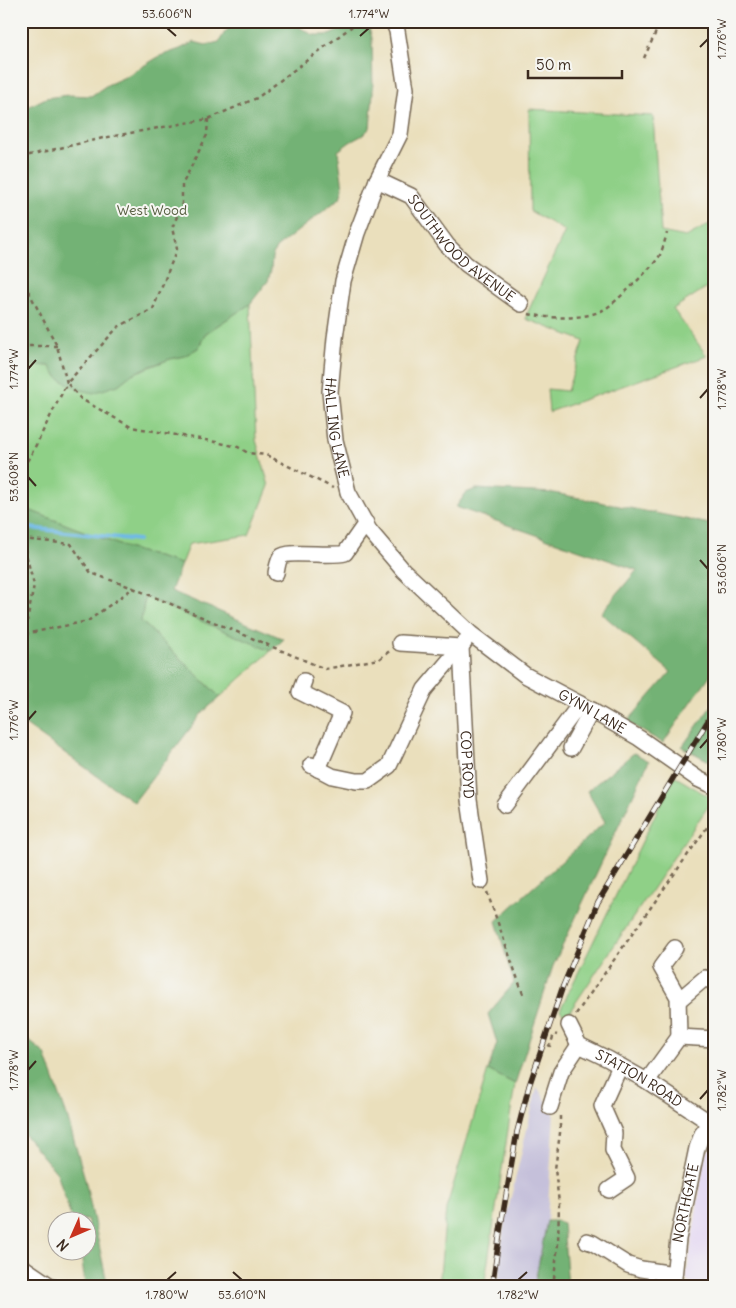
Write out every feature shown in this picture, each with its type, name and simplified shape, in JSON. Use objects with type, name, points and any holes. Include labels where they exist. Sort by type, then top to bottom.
[{"type":"street","name":"HALL ING LANE","points":[[393,21],[397,32],[406,89],[400,134],[377,180],[357,234],[343,281],[330,392],[335,440],[348,492],[369,530],[403,570],[471,634]]},
{"type":"street","name":"SOUTHWOOD AVENUE","points":[[377,180],[411,196],[447,245],[466,264],[521,304]]},
{"type":"street","points":[[276,573],[280,558],[283,555],[334,555],[345,553],[366,523]]},
{"type":"street","points":[[304,681],[300,692],[342,713],[314,767],[332,776],[356,781],[368,781],[389,766],[425,690],[471,634]]},
{"type":"street","name":"GYNN LANE","points":[[471,634],[525,675],[586,707],[639,738],[698,779],[715,786]]},
{"type":"street","points":[[400,643],[461,647]]},
{"type":"street","name":"COP ROYD","points":[[461,647],[469,800],[481,881]]},
{"type":"street","points":[[571,748],[586,707]]},
{"type":"street","points":[[505,805],[586,707]]},
{"type":"street","points":[[647,1081],[679,1037],[679,1000],[661,967],[676,948]]},
{"type":"street","points":[[679,1000],[705,978],[715,982]]},
{"type":"street","name":"STATION ROAD","points":[[569,1025],[579,1045],[647,1081],[713,1122]]},
{"type":"street","points":[[679,1037],[715,1038]]},
{"type":"street","points":[[551,1105],[561,1072],[579,1045]]},
{"type":"street","points":[[609,1190],[627,1178],[613,1150],[614,1133],[602,1106],[620,1066]]},
{"type":"street","name":"NORTHGATE","points":[[674,1280],[678,1239],[697,1148],[702,1134],[713,1122]]},
{"type":"street","points":[[587,1241],[594,1243],[628,1265],[674,1280]]},
{"type":"street","points":[[21,1266],[52,1287]]},
{"type":"path","points":[[21,157],[103,138],[208,119],[258,98],[359,21]]},
{"type":"path","points":[[644,58],[661,21]]},
{"type":"path","points":[[21,471],[67,383],[118,327],[153,309],[177,249],[172,228],[182,205],[182,185],[207,135],[208,119]]},
{"type":"path","points":[[521,304],[527,314],[540,317],[586,316],[605,309],[660,257],[667,233]]},
{"type":"path","points":[[21,276],[57,346],[67,383],[81,399],[131,427],[211,441],[238,447],[248,452],[266,455],[344,493],[348,492]]},
{"type":"path","points":[[21,346],[57,346]]},
{"type":"path","points":[[21,654],[34,585],[22,538],[71,544],[91,573],[133,588],[325,670],[379,659],[400,643]]},
{"type":"path","points":[[26,634],[88,621],[133,588]]},
{"type":"path","points":[[569,1025],[715,816]]},
{"type":"path","points":[[481,881],[486,890],[523,994]]},
{"type":"path","points":[[548,1045],[550,1046],[554,1034],[556,1035]]},
{"type":"path","points":[[551,1105],[560,1111],[560,1133],[554,1169],[559,1203],[558,1244],[553,1287]]},
{"type":"shaded area","points":[[537,1087],[554,1112],[547,1221],[534,1287],[498,1287],[503,1231]]},
{"type":"shaded area","points":[[715,1141],[715,1287],[695,1287],[686,1279],[705,1155]]},
{"type":"green space","name":"West Wood","points":[[237,21],[299,21],[299,27],[313,35],[329,35],[340,30],[369,28],[372,38],[373,93],[370,128],[363,135],[338,151],[343,188],[340,198],[276,248],[272,257],[268,281],[250,304],[206,333],[198,348],[184,356],[151,366],[132,374],[118,385],[93,393],[77,389],[58,378],[50,366],[21,364],[21,110],[46,98],[68,95],[91,96],[160,56],[194,42],[206,45],[219,42],[225,32]]},
{"type":"green space","points":[[529,109],[653,116],[661,232],[686,237],[715,221],[715,282],[673,309],[707,356],[549,412],[547,389],[567,391],[584,341],[526,319],[565,231],[530,211]]},
{"type":"green space","points":[[250,304],[256,440],[269,486],[249,535],[189,544],[181,564],[127,548],[21,507],[21,364],[50,366],[58,378],[118,385],[132,374],[170,359],[184,356],[198,348],[206,333]]},
{"type":"green space","points":[[476,489],[554,493],[715,525],[715,668],[663,743],[627,722],[671,672],[601,613],[637,570],[456,507],[466,493]]},
{"type":"green space","points":[[21,507],[127,548],[181,564],[171,591],[284,639],[271,651],[145,597],[141,621],[220,697],[202,713],[134,802],[21,722]]},
{"type":"green space","points":[[145,597],[271,651],[220,697],[141,621]]},
{"type":"green space","points":[[715,701],[715,764],[682,747]]},
{"type":"green space","points":[[634,753],[649,761],[553,966],[515,1084],[488,1070],[497,1043],[488,1014],[514,983],[496,921],[605,822],[587,791]]},
{"type":"green space","points":[[674,776],[713,799],[566,1017],[560,1010]]},
{"type":"green space","points":[[21,1034],[45,1054],[67,1116],[92,1210],[69,1210],[57,1173],[22,1132]]},
{"type":"green space","points":[[488,1070],[515,1084],[484,1287],[439,1287],[446,1209]]},
{"type":"green space","points":[[547,1221],[563,1223],[568,1287],[534,1287]]},
{"type":"green space","points":[[98,1240],[108,1287],[85,1287],[82,1260],[98,1260]]},
{"type":"waterway","points":[[21,527],[138,540]]},
{"type":"railway","points":[[492,1287],[517,1132],[529,1086],[563,986],[598,902],[715,709]]}]
